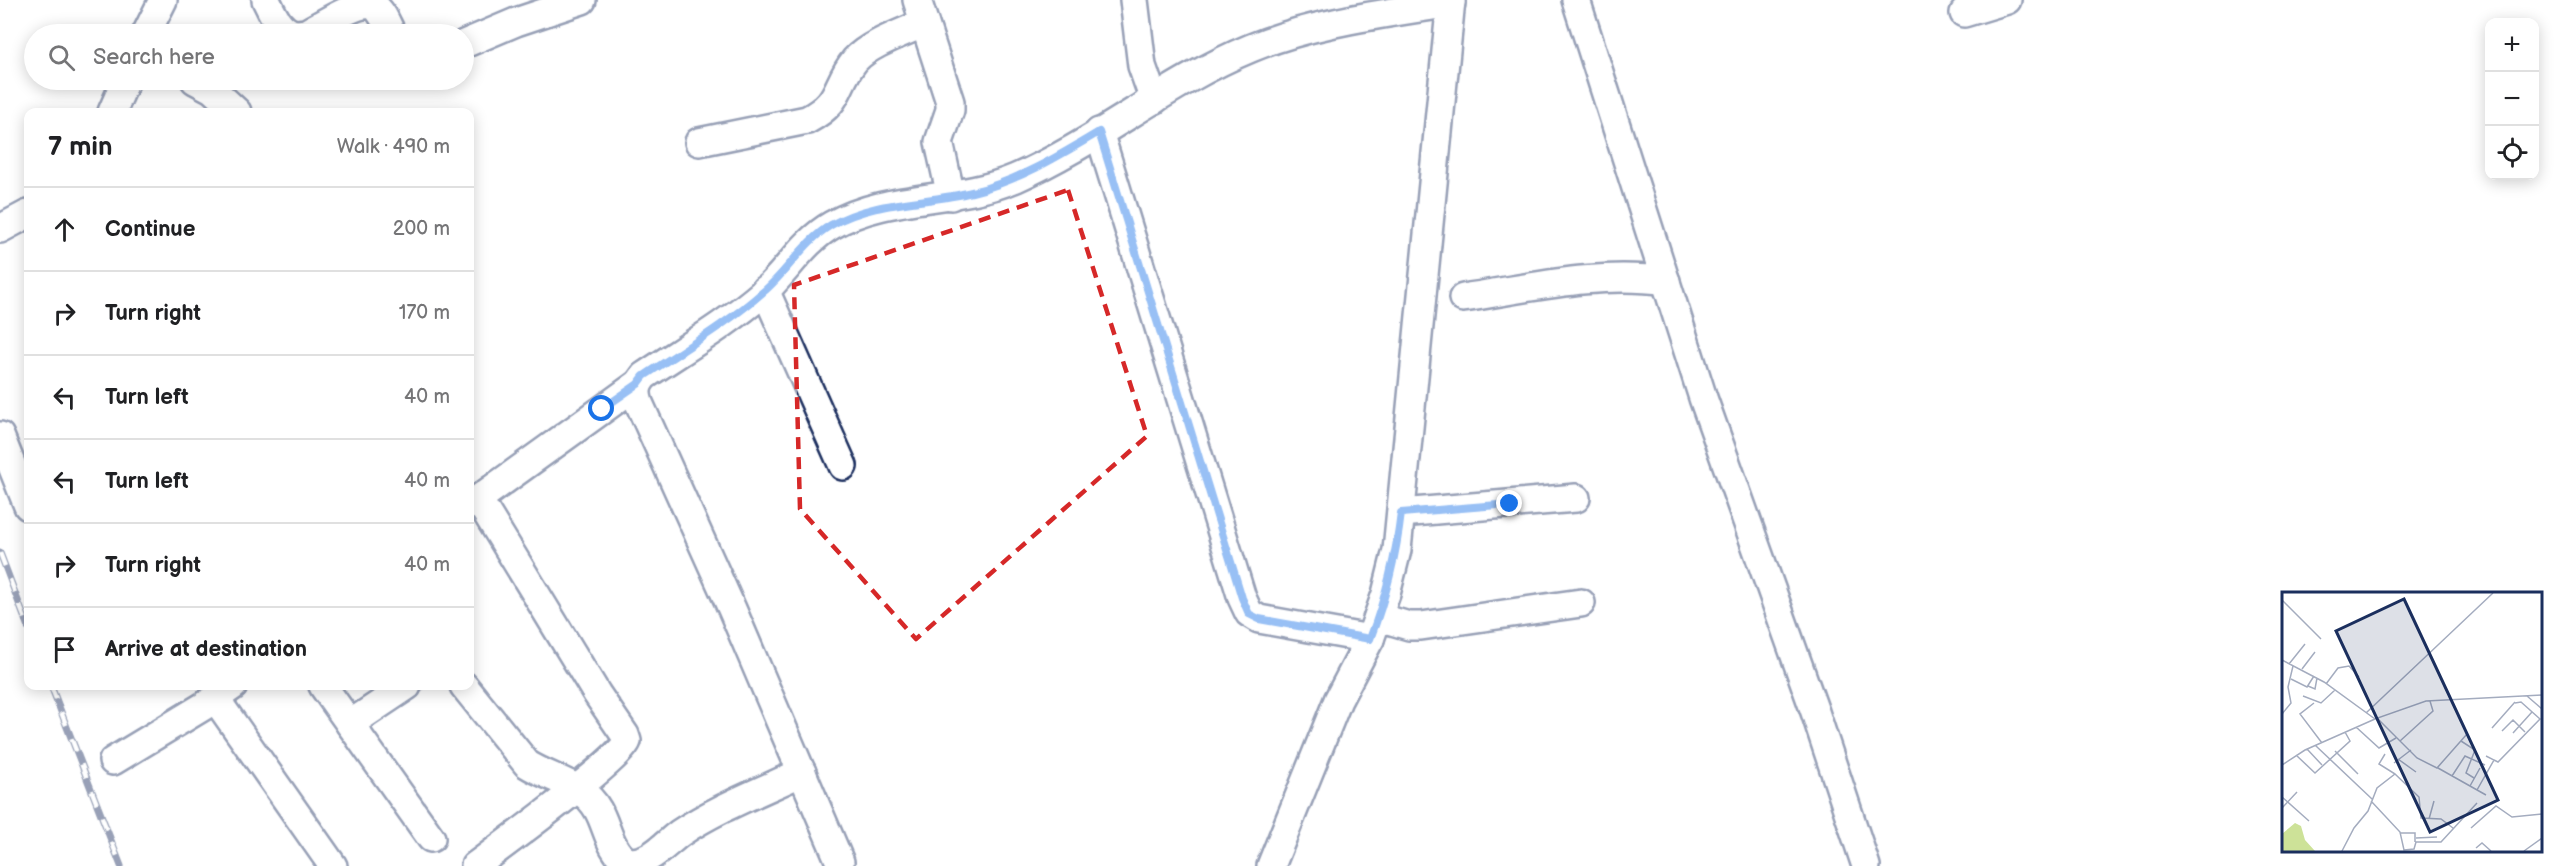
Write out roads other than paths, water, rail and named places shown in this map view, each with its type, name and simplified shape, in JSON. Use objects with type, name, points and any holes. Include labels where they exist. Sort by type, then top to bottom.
[{"type":"street","points":[[151,24],[163,0]]},
{"type":"street","points":[[266,0],[280,24]]},
{"type":"street","points":[[474,40],[516,22],[582,0]]},
{"type":"street","points":[[1134,0],[1142,66],[1154,100]]},
{"type":"street","points":[[1576,0],[1703,398],[1815,712],[1866,866]]},
{"type":"street","points":[[1964,13],[2007,0]]},
{"type":"street","points":[[475,866],[577,787],[622,749],[627,741],[626,735],[597,694],[474,502],[638,384],[644,376],[744,309],[812,241],[831,226],[879,207],[971,193],[1017,177],[1218,63],[1252,47],[1347,20],[1451,1],[1397,550],[1386,594],[1374,628],[1338,700],[1271,866]]},
{"type":"street","points":[[322,24],[354,6],[365,3],[374,6],[387,24]]},
{"type":"street","points":[[699,142],[813,117],[831,103],[855,61],[864,52],[921,11],[950,102],[950,110],[939,142],[951,196]]},
{"type":"street","points":[[114,108],[122,90]]},
{"type":"street","points":[[214,90],[233,108]]},
{"type":"street","points":[[1099,132],[1242,598],[1249,614],[1259,619],[1374,628],[1421,626],[1581,603]]},
{"type":"street","points":[[0,229],[24,216]]},
{"type":"street","points":[[1463,298],[1609,277],[1666,281]]},
{"type":"street","points":[[765,290],[843,466]]},
{"type":"street","points":[[638,384],[635,393],[639,403],[840,862]]},
{"type":"street","points":[[0,436],[24,496]]},
{"type":"street","points":[[1401,513],[1575,498]]},
{"type":"street","points":[[326,690],[430,838]]},
{"type":"street","points":[[350,724],[400,690]]},
{"type":"street","points":[[467,690],[527,764],[589,795],[599,811],[618,854],[627,861],[638,863],[651,859],[679,834],[708,817],[802,771]]},
{"type":"street","points":[[113,761],[224,692],[333,866]]},
{"type":"railway","points":[[0,553],[24,616]]},
{"type":"railway","points":[[53,690],[121,866]]}]
